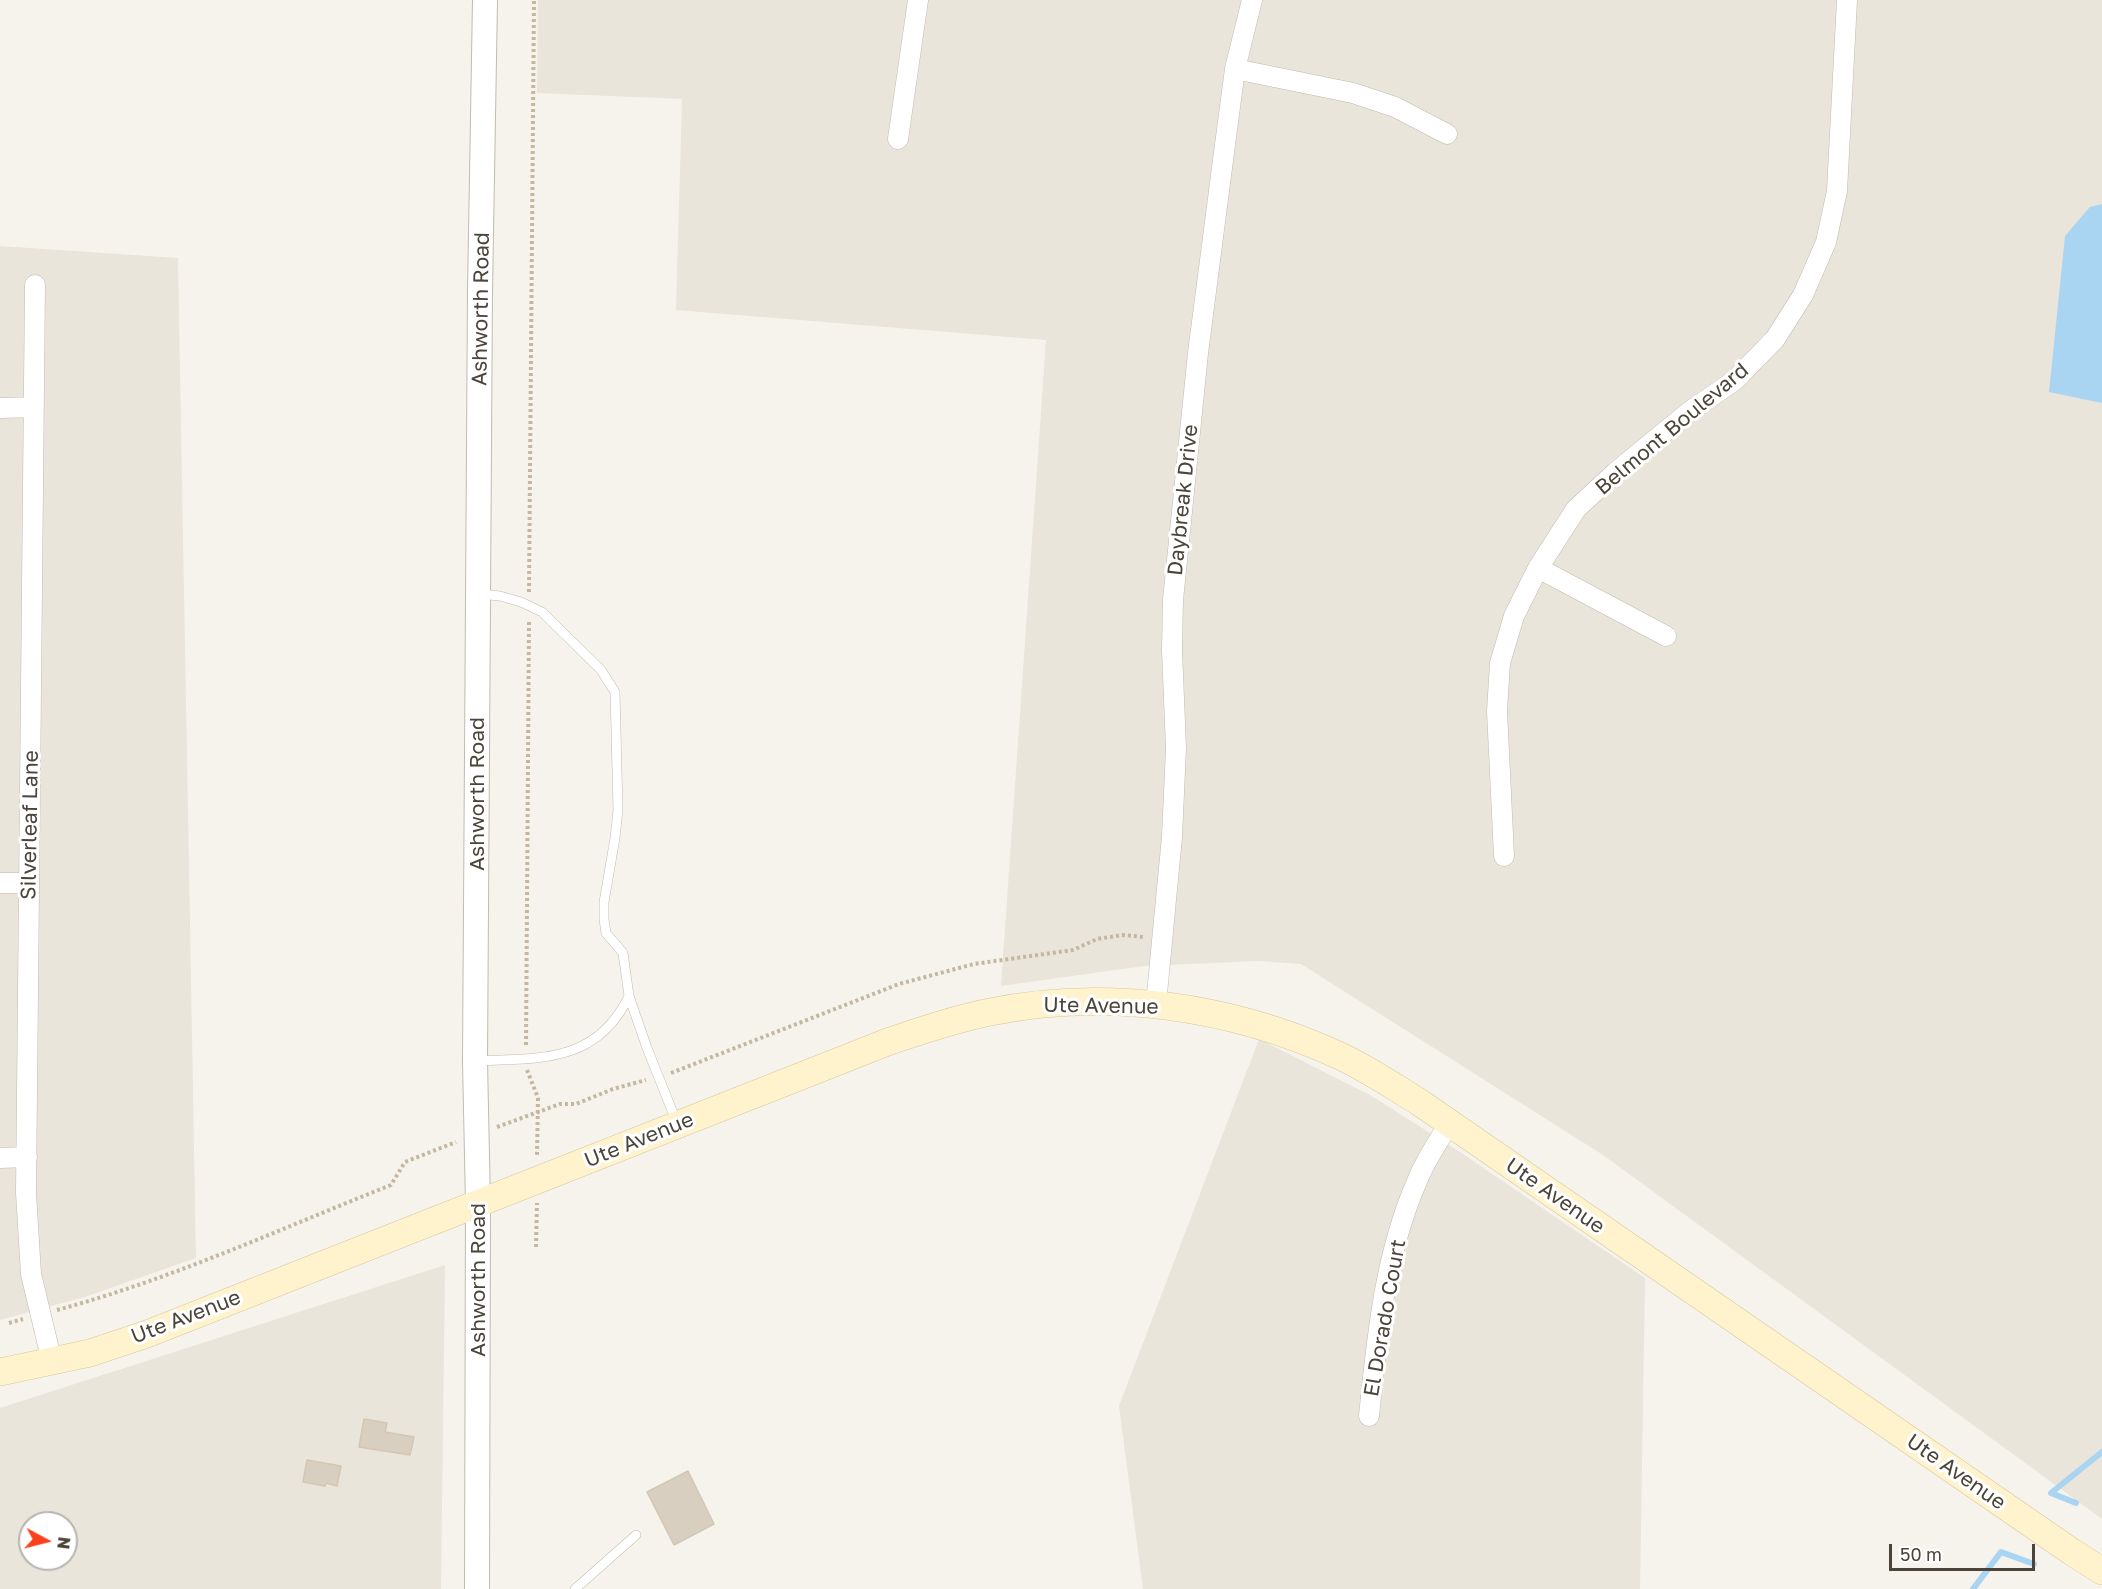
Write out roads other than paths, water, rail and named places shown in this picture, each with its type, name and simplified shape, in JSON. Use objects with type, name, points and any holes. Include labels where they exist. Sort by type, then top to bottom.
[{"type":"main road","name":"Ute Avenue","points":[[0,1372],[90,1353],[147,1334],[890,1041],[947,1022],[1035,1005],[1080,1002],[1156,1005],[1214,1014],[1257,1024],[1300,1039],[1381,1078],[2102,1571]]},
{"type":"street","name":"Ashworth Road","points":[[477,1589],[478,1204],[475,1061],[485,0]]},
{"type":"street","points":[[898,139],[918,0]]},
{"type":"street","name":"Daybreak Drive","points":[[1156,1005],[1172,837],[1176,748],[1172,650],[1173,600],[1198,353],[1235,69],[1252,0]]},
{"type":"street","name":"Belmont Boulevard","points":[[1504,856],[1497,711],[1500,663],[1514,616],[1538,568],[1576,509],[1616,472],[1689,412],[1735,380],[1775,339],[1803,295],[1826,242],[1837,191],[1847,0]]},
{"type":"street","points":[[1235,69],[1353,93],[1395,107],[1447,134]]},
{"type":"street","name":"Silverleaf Lane","points":[[35,285],[26,1193],[31,1274],[51,1362]]},
{"type":"street","points":[[0,408],[34,407]]},
{"type":"street","points":[[1538,568],[1666,636]]},
{"type":"street","points":[[0,883],[29,883]]},
{"type":"street","name":"El Dorado Court","points":[[1369,1416],[1391,1257],[1418,1178],[1449,1123]]},
{"type":"street","points":[[0,1158],[27,1157]]},
{"type":"lane","points":[[478,594],[500,596],[529,605],[542,612],[601,670],[615,692],[618,810],[604,902],[604,920],[606,933],[623,953],[629,996],[678,1125]]},
{"type":"lane","points":[[475,1061],[561,1055],[578,1049],[594,1040],[611,1025],[622,1011],[629,996]]},
{"type":"lane","points":[[575,1589],[636,1535]]},
{"type":"water","points":[[2102,204],[2102,403],[2049,392],[2065,236],[2090,207]]},
{"type":"waterway","points":[[2076,1503],[2051,1493],[2102,1452]]},
{"type":"waterway","points":[[1973,1589],[2001,1552],[2034,1564]]}]
